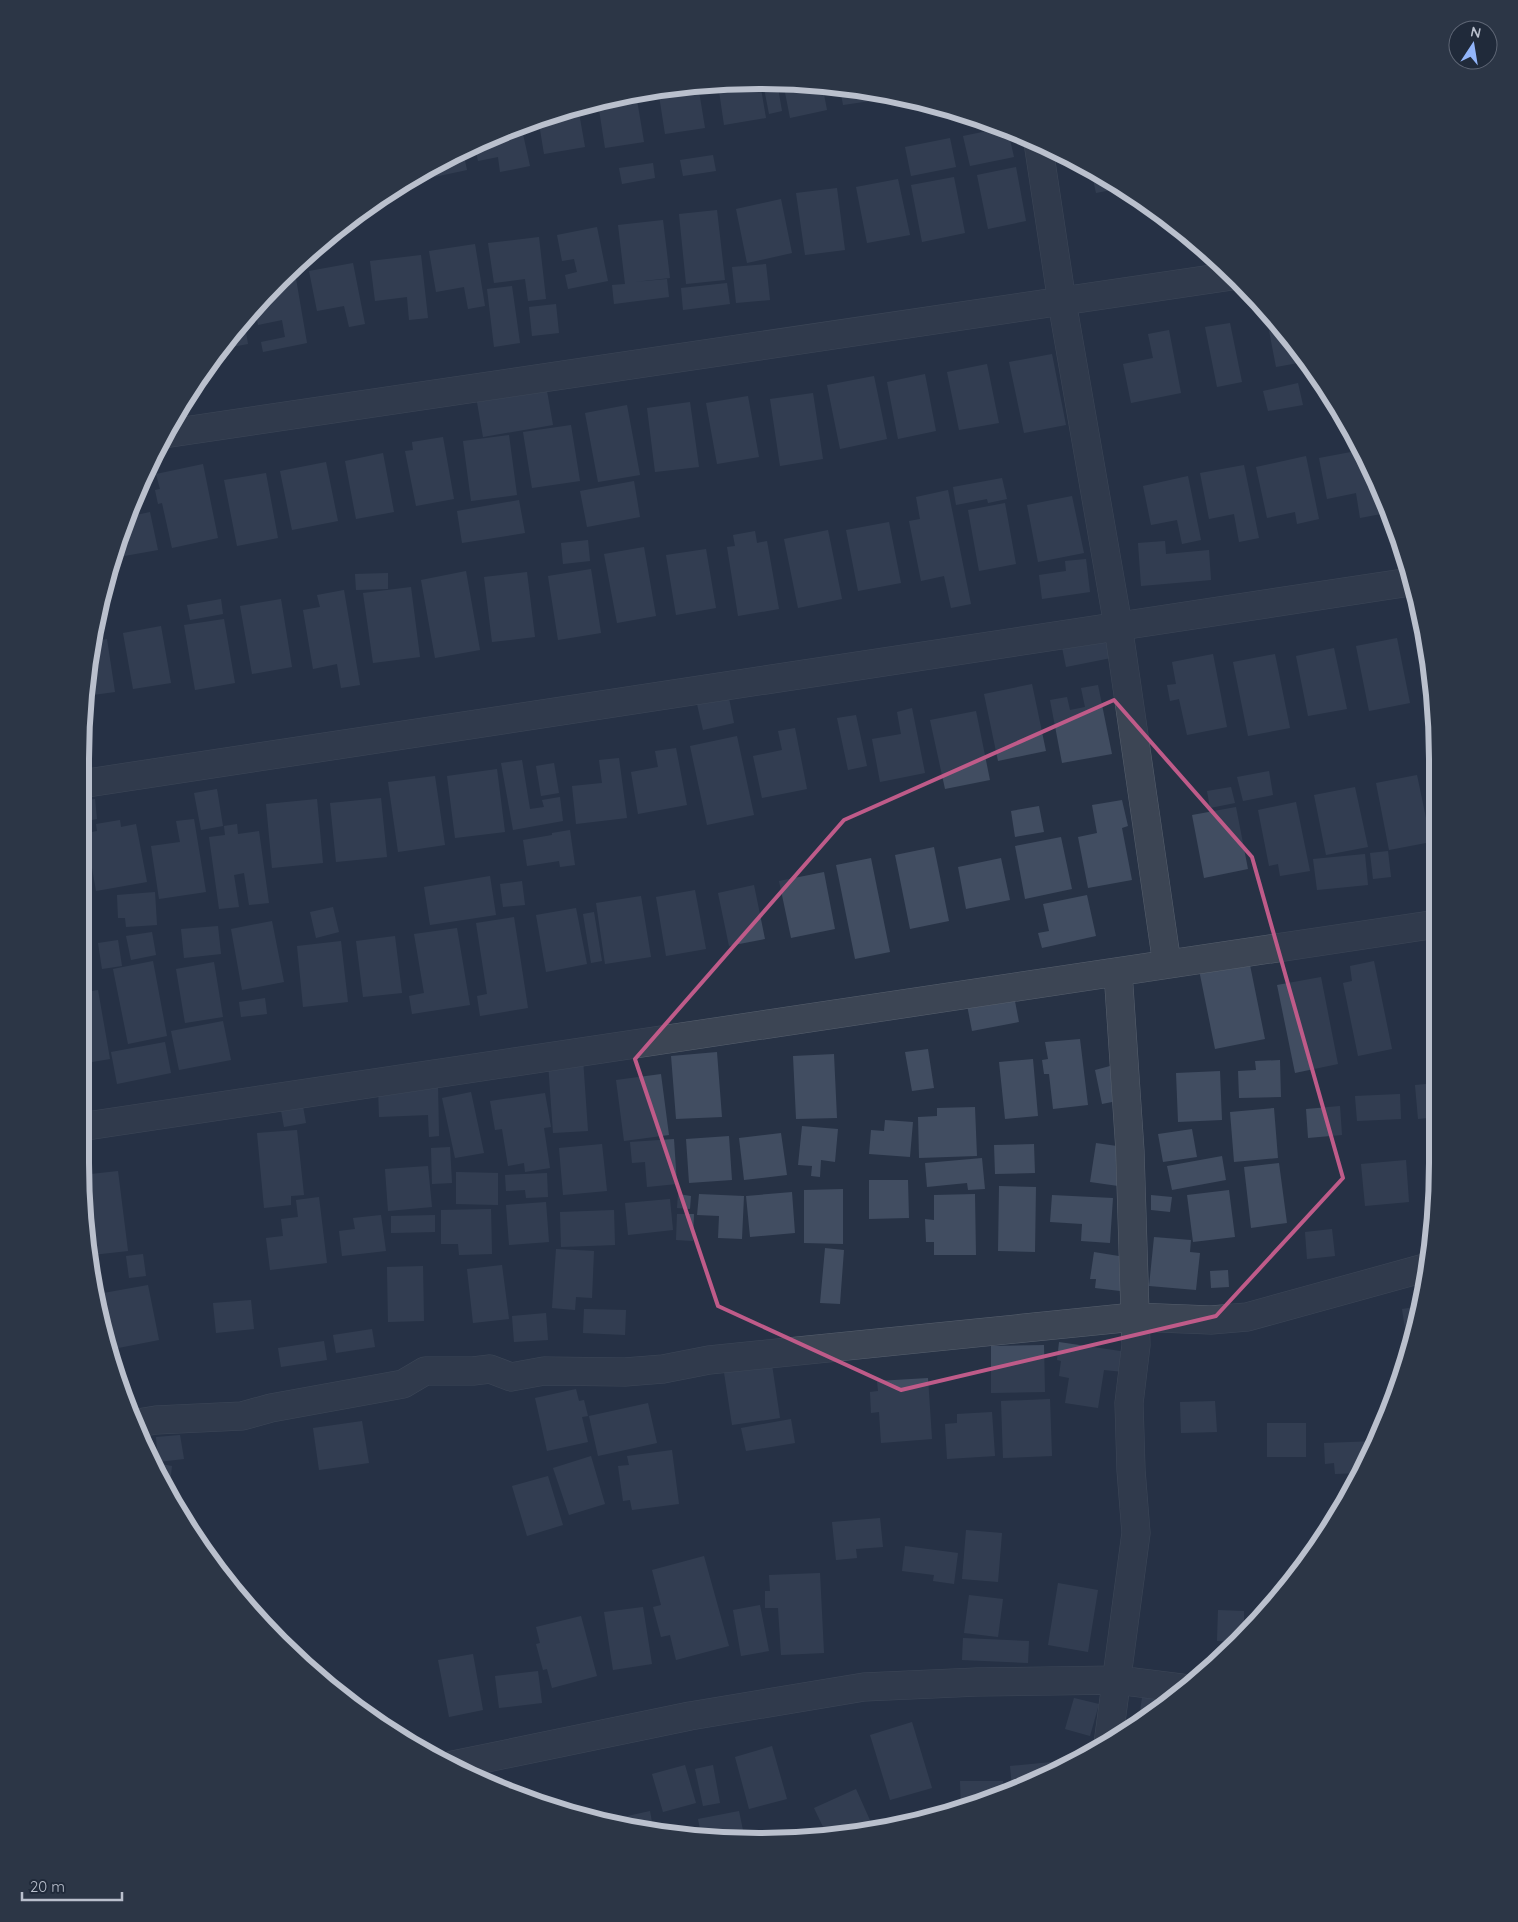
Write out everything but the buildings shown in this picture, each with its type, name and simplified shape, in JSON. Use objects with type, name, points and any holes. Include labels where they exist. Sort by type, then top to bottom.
[{"type":"street","points":[[1039,151],[1062,302],[1118,625],[1167,964]]},
{"type":"street","points":[[174,432],[1225,277]]},
{"type":"street","points":[[89,783],[1405,583]]},
{"type":"street","points":[[89,1126],[1429,925]]},
{"type":"street","points":[[1109,1733],[1136,1533],[1131,1470],[1129,1403],[1136,1345],[1130,1151],[1118,972]]},
{"type":"street","points":[[142,1422],[242,1416],[271,1408],[403,1384],[425,1371],[490,1369],[511,1377],[544,1371],[625,1372],[663,1369],[709,1360],[1134,1318],[1212,1320],[1247,1317],[1421,1269]]},
{"type":"street","points":[[462,1763],[690,1716],[864,1687],[977,1682],[1117,1680],[1176,1687]]},
{"type":"highlighted area","points":[[1114,700],[1252,857],[1343,1178],[1216,1316],[901,1390],[718,1306],[635,1059],[844,820]]}]
